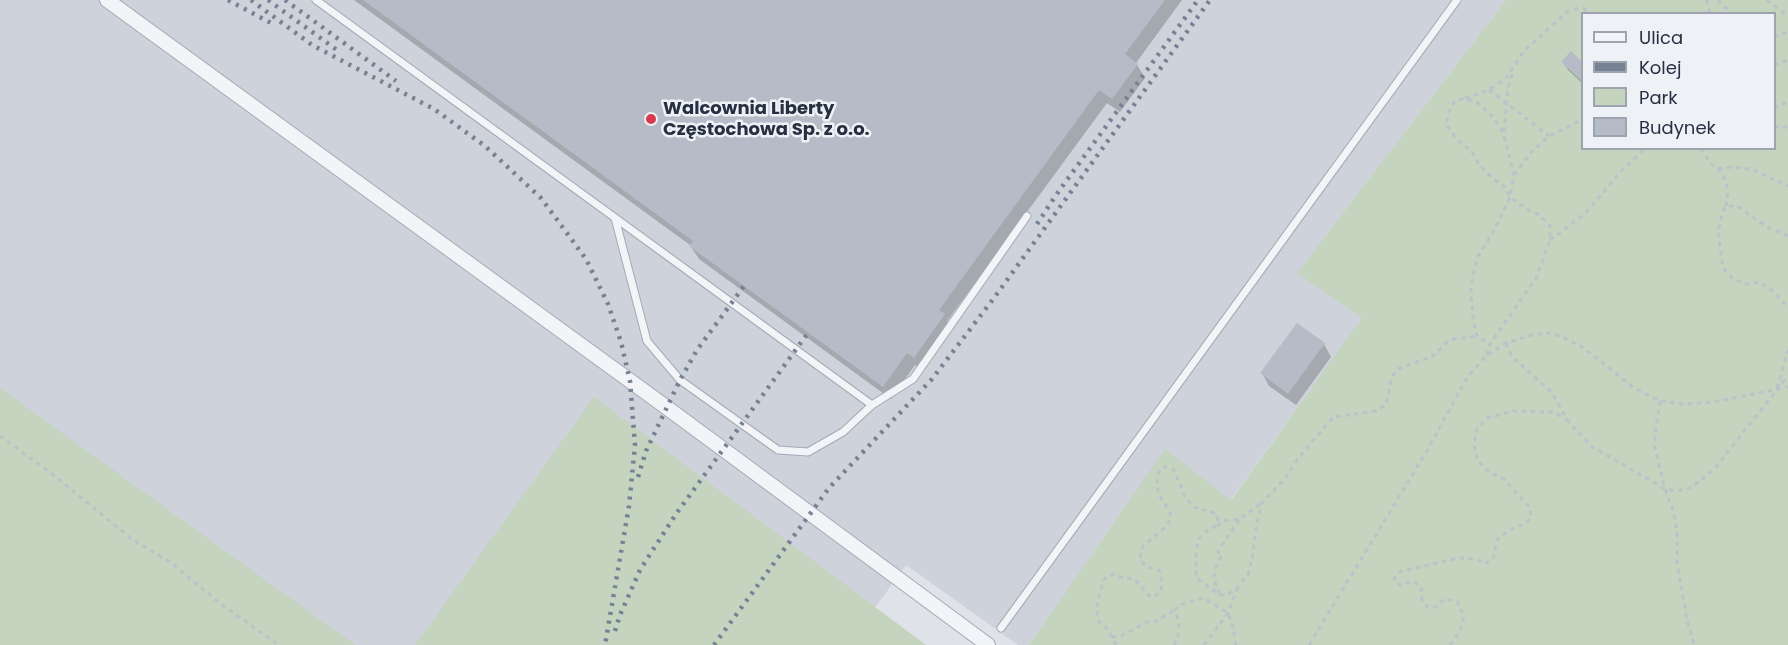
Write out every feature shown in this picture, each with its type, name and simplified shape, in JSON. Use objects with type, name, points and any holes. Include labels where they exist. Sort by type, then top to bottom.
[{"type":"street","points":[[107,0],[988,645]]},
{"type":"lane","points":[[316,0],[872,405]]},
{"type":"lane","points":[[1000,628],[1457,0]]},
{"type":"lane","points":[[615,218],[647,341],[680,380],[778,450],[808,452],[843,432],[872,405],[913,379],[1027,216]]},
{"type":"path","points":[[1718,0],[1729,12]]},
{"type":"path","points":[[1767,0],[1788,16]]},
{"type":"path","points":[[1486,356],[1490,344],[1536,278],[1550,240],[1550,226],[1540,215],[1510,197],[1504,186],[1491,177],[1479,164],[1472,152],[1460,142],[1446,123],[1449,111],[1455,101],[1489,90],[1506,78],[1524,51],[1568,11],[1583,8],[1588,12]]},
{"type":"path","points":[[1504,136],[1506,102],[1513,69]]},
{"type":"path","points":[[1489,90],[1549,136]]},
{"type":"path","points":[[1465,98],[1478,103],[1492,116],[1504,136],[1514,175],[1510,197],[1495,229],[1478,256],[1474,270],[1471,301],[1477,336]]},
{"type":"path","points":[[1514,175],[1532,151],[1549,136],[1581,120]]},
{"type":"path","points":[[1550,240],[1586,213],[1621,171],[1644,150]]},
{"type":"path","points":[[1702,150],[1726,182],[1728,193],[1718,232],[1723,268],[1733,279],[1745,284],[1760,282],[1774,292],[1788,308]]},
{"type":"path","points":[[1718,169],[1731,166],[1751,169],[1788,186]]},
{"type":"path","points":[[1726,206],[1737,206],[1767,227],[1788,236]]},
{"type":"path","points":[[1310,645],[1428,449],[1468,376],[1486,356],[1506,343],[1532,335],[1551,333],[1584,348],[1634,388],[1660,401],[1684,404],[1714,402],[1788,387]]},
{"type":"path","points":[[1220,595],[1214,580],[1215,568],[1222,555],[1218,552],[1219,549],[1240,519],[1262,503],[1287,476],[1332,417],[1376,411],[1385,405],[1391,378],[1398,369],[1433,356],[1449,340],[1477,336],[1490,344]]},
{"type":"path","points":[[1506,343],[1512,357],[1552,393],[1568,421],[1591,446],[1665,489],[1675,491],[1691,488],[1714,468],[1788,376]]},
{"type":"path","points":[[1776,390],[1788,350]]},
{"type":"path","points":[[1660,401],[1655,448],[1677,531],[1677,562],[1687,620],[1694,645]]},
{"type":"path","points":[[1450,645],[1460,630],[1464,617],[1457,601],[1444,599],[1436,607],[1427,607],[1422,600],[1421,588],[1413,581],[1399,585],[1394,579],[1399,572],[1459,558],[1477,559],[1485,564],[1493,558],[1497,540],[1509,530],[1525,524],[1531,516],[1530,508],[1504,479],[1490,472],[1477,460],[1474,444],[1478,428],[1486,418],[1512,411],[1554,412],[1568,421]]},
{"type":"path","points":[[0,436],[51,473],[133,540],[170,562],[222,605],[279,645]]},
{"type":"path","points":[[1116,645],[1108,629],[1097,618],[1098,599],[1104,579],[1114,574],[1123,578],[1136,579],[1149,596],[1154,597],[1161,591],[1160,571],[1145,566],[1140,558],[1143,546],[1167,526],[1170,519],[1170,512],[1158,493],[1157,477],[1161,468],[1174,470],[1185,497],[1194,507],[1209,510],[1217,515],[1218,521],[1214,527]]},
{"type":"path","points":[[1240,519],[1223,521],[1205,532],[1199,539],[1196,551],[1196,575],[1199,580],[1220,595],[1228,595],[1248,574],[1262,503]]},
{"type":"path","points":[[1204,645],[1227,613],[1238,587]]},
{"type":"path","points":[[1112,637],[1121,636],[1146,622],[1156,621],[1180,605],[1203,597],[1227,613],[1232,623],[1236,645]]},
{"type":"path","points":[[1174,645],[1178,638],[1179,623],[1175,610]]},
{"type":"shaded area","points":[[0,0],[1506,0],[1298,272],[1363,318],[1230,500],[1165,450],[1029,645],[1018,645],[906,565],[848,645],[315,645],[0,414]]},
{"type":"green space","points":[[1506,0],[1788,0],[1788,645],[1029,645],[1165,449],[1231,500],[1362,318],[1297,273]]},
{"type":"green space","points":[[0,388],[355,645],[0,645]]},
{"type":"green space","points":[[594,397],[926,645],[415,645]]},
{"type":"building","points":[[363,0],[1165,0],[1125,54],[1138,64],[1112,99],[1099,90],[939,310],[945,314],[914,358],[907,353],[883,387],[689,246],[693,241]]},
{"type":"building","points":[[1571,51],[1581,61],[1581,80],[1561,62]]},
{"type":"building","points":[[1297,323],[1325,343],[1288,394],[1260,373]]},
{"type":"railway","points":[[228,0],[271,23]]},
{"type":"railway","points":[[251,0],[312,45],[434,109],[485,146],[541,198],[586,259],[608,304],[621,342],[630,381],[635,445],[629,506],[605,645]]},
{"type":"railway","points":[[268,0],[337,50]]},
{"type":"railway","points":[[285,0],[396,81]]},
{"type":"railway","points":[[1037,224],[1198,0]]},
{"type":"railway","points":[[714,645],[829,488],[932,379],[994,298],[1210,0]]},
{"type":"railway","points":[[638,477],[646,451],[680,380],[697,350],[744,286]]},
{"type":"railway","points":[[615,631],[640,570],[676,514],[808,333]]},
{"type":"place","name":"Walcownia Liberty Częstochowa Sp. z o.o.","points":[[651,119]]}]
